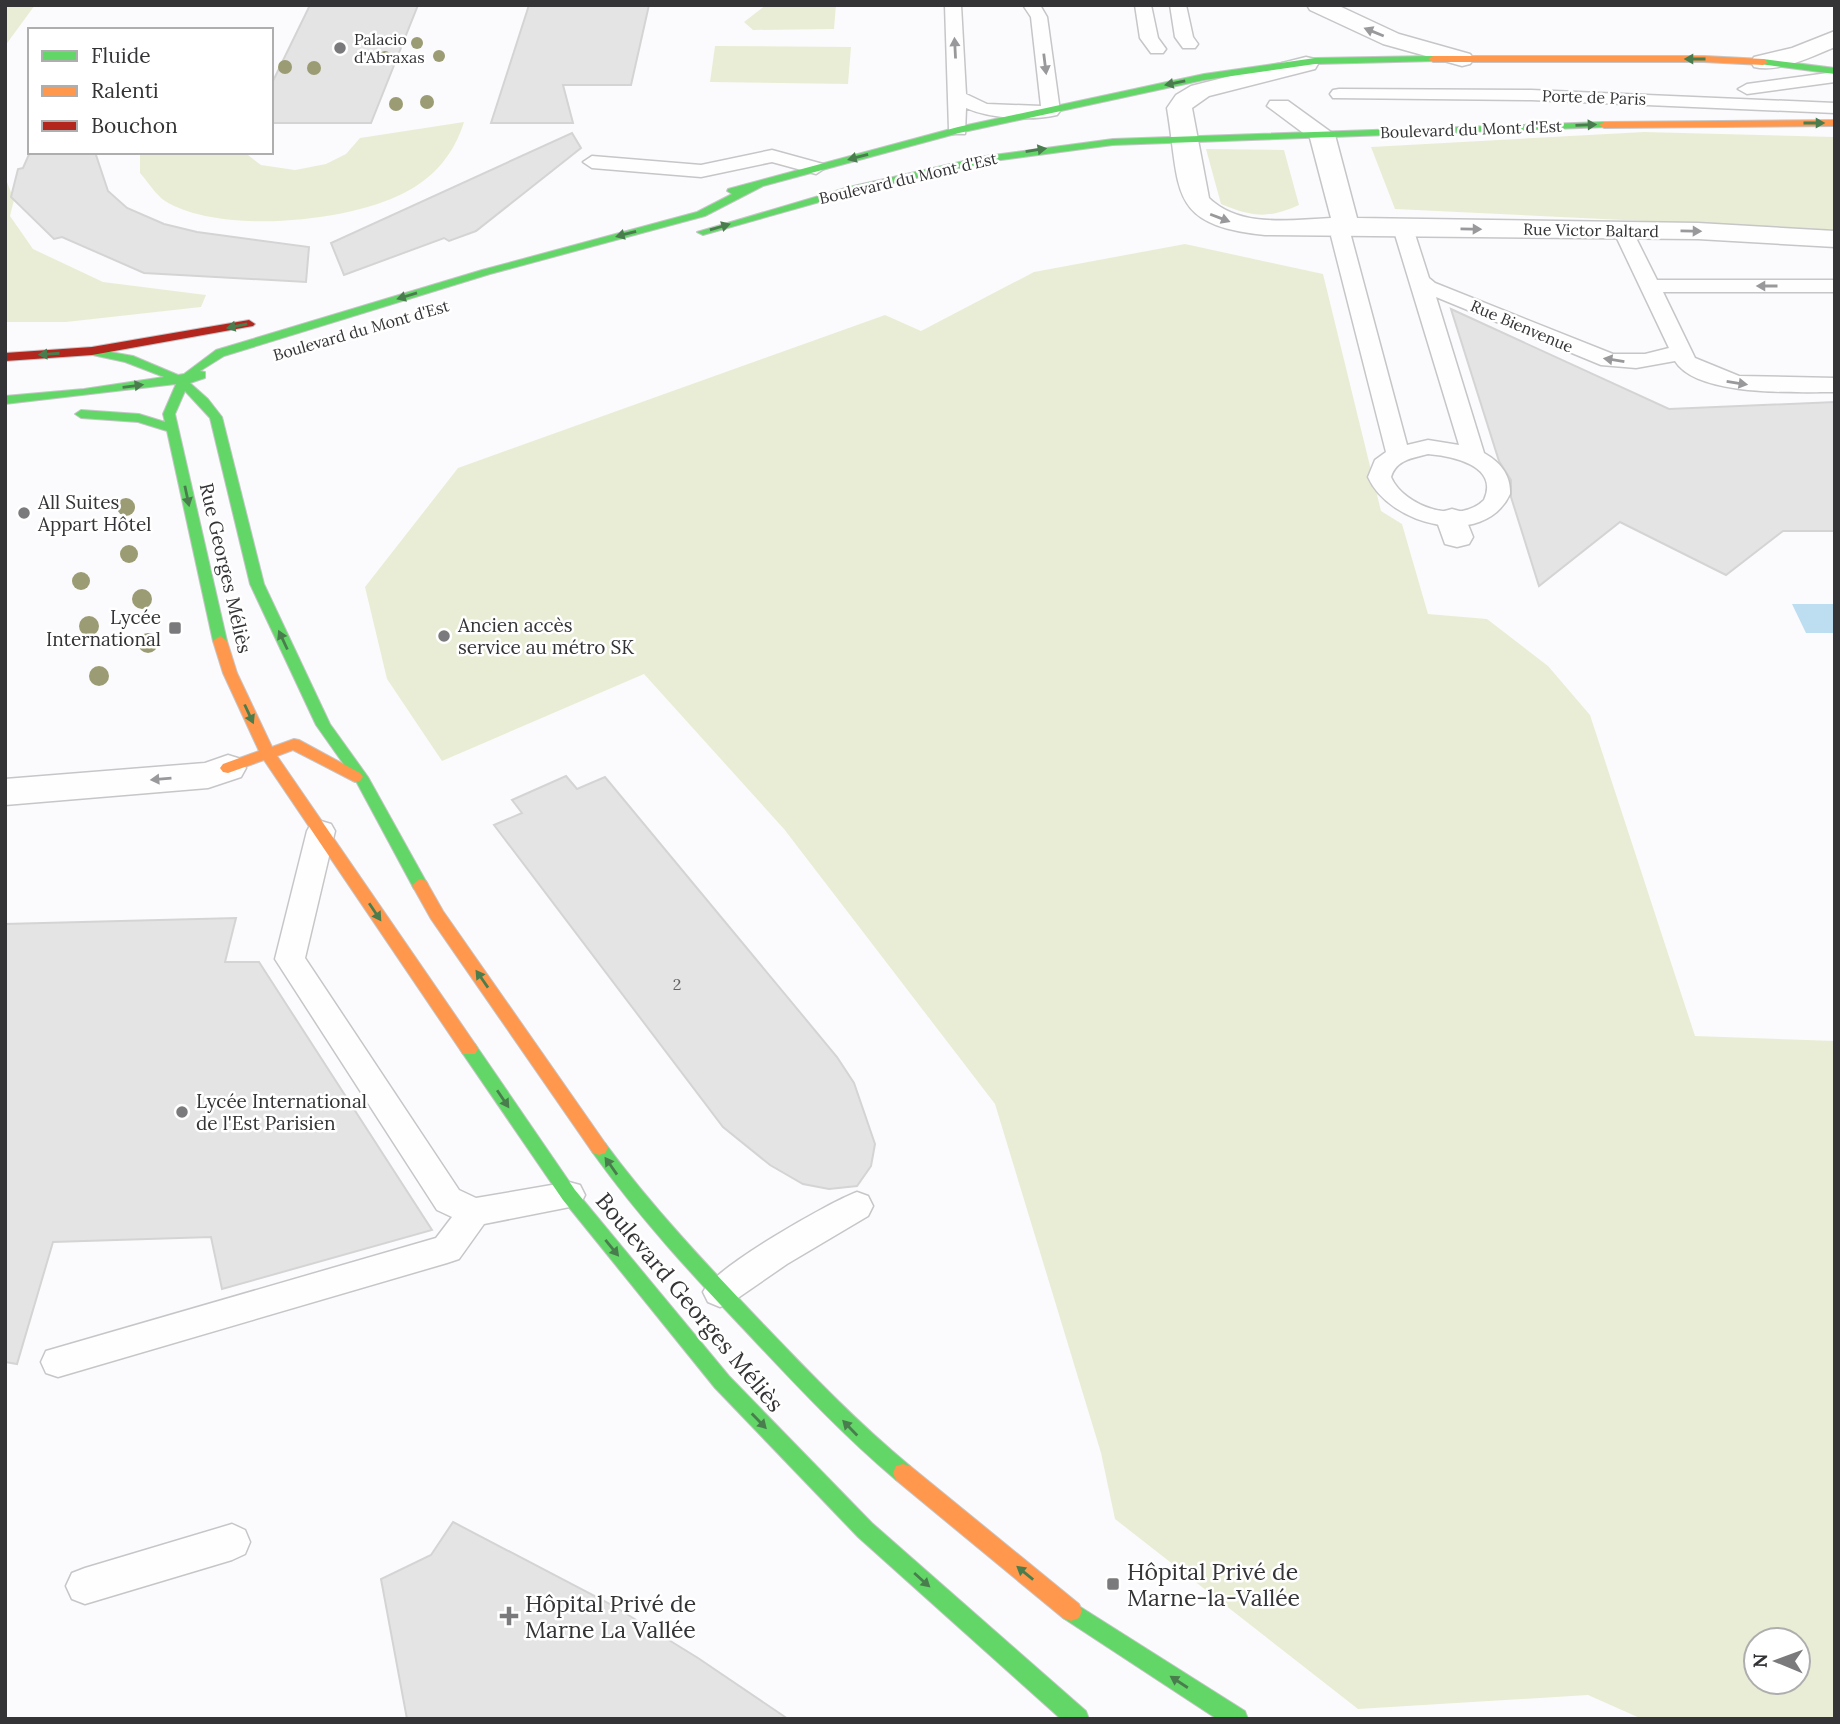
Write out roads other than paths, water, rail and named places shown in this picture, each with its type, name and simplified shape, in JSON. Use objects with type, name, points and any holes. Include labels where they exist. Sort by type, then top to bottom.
[{"type":"main road","name":"Boulevard du Mont d'Est","points":[[339,299],[958,130],[1204,76],[1316,34],[1462,59],[1704,59],[1763,62],[1835,71]]},
{"type":"main road","name":"Boulevard du Mont d'Est","points":[[683,237],[853,189],[986,159],[1113,142],[1648,123],[1835,123]]},
{"type":"main road","points":[[762,215],[795,190],[928,151],[948,141],[958,130]]},
{"type":"main road","points":[[183,380],[197,365],[219,353],[486,272],[701,214],[758,184]]},
{"type":"main road","name":"Boulevard du Mont d'Est","points":[[5,357],[92,351],[268,320]]},
{"type":"main road","points":[[92,351],[141,360],[183,380],[203,396],[216,417]]},
{"type":"main road","points":[[5,400],[183,380],[235,366]]},
{"type":"main road","name":"Rue Georges Méliès","points":[[183,380],[173,397],[169,414],[213,617],[230,673],[267,753],[328,843]]},
{"type":"main road","points":[[216,417],[221,396]]},
{"type":"main road","points":[[68,415],[131,414],[152,419],[173,429]]},
{"type":"main road","name":"Rue Georges Méliès","points":[[216,417],[257,584],[323,725],[363,782],[388,828]]},
{"type":"main road","points":[[228,768],[294,744],[363,782]]},
{"type":"main road","name":"Boulevard Georges Méliès","points":[[388,828],[437,915],[619,1177],[720,1292],[863,1441],[1078,1616],[1237,1719]]},
{"type":"main road","name":"Boulevard Georges Méliès","points":[[328,843],[569,1195],[722,1382],[866,1530],[1078,1719]]},
{"type":"street","points":[[1254,137],[1279,106],[1316,34],[1307,5]]},
{"type":"street","points":[[1316,34],[1391,39],[1462,59]]},
{"type":"street","name":"Rue Victor Baltard","points":[[1316,34],[1200,91],[1185,100],[1179,108],[1196,200],[1204,210],[1216,217],[1255,226],[1623,230],[1835,239]]},
{"type":"street","points":[[1763,62],[1800,53],[1835,38]]},
{"type":"street","points":[[1279,106],[1322,135],[1346,226]]},
{"type":"street","points":[[5,792],[208,775],[228,768]]},
{"type":"lane","points":[[953,5],[958,130]]},
{"type":"lane","points":[[1143,5],[1149,38],[1157,49]]},
{"type":"lane","points":[[1178,5],[1184,37],[1189,44]]},
{"type":"lane","points":[[957,97],[984,109],[1047,112],[1038,9]]},
{"type":"lane","name":"Porte de Paris","points":[[1531,94],[1616,89],[1760,89],[1835,77]]},
{"type":"lane","points":[[1339,94],[1531,94]]},
{"type":"lane","name":"Porte de Paris","points":[[1531,94],[1835,108]]},
{"type":"lane","points":[[592,162],[701,171],[772,156],[816,168]]},
{"type":"lane","points":[[1346,226],[1341,236],[1398,454]]},
{"type":"lane","points":[[1403,228],[1474,458]]},
{"type":"lane","points":[[1623,230],[1686,362],[1702,373],[1726,381],[1746,384],[1835,385]]},
{"type":"lane","name":"Rue Bienvenue","points":[[1420,280],[1428,287],[1609,360],[1630,362],[1665,358],[1680,351]]},
{"type":"lane","points":[[1650,286],[1835,286]]},
{"type":"lane","points":[[1428,447],[1447,449],[1474,458],[1493,470],[1500,482],[1501,493],[1496,503],[1486,511],[1455,528],[1410,511],[1382,490],[1379,477],[1382,466],[1398,454],[1428,447]]},
{"type":"lane","points":[[328,843],[290,959],[448,1200],[474,1212],[569,1195]]},
{"type":"lane","points":[[720,1292],[775,1254],[857,1206]]},
{"type":"lane","points":[[58,1362],[447,1249],[474,1212]]},
{"type":"lane","points":[[85,1586],[232,1542]]},
{"type":"water","points":[[1792,604],[1835,604],[1835,633],[1806,633]]},
{"type":"place","name":"Palacio d'Abraxas","points":[[340,48]]},
{"type":"place","name":"All Suites Appart Hôtel","points":[[24,513]]},
{"type":"place","name":"Lycée International","points":[[175,628]]},
{"type":"place","name":"Ancien accès service au métro SK","points":[[444,636]]},
{"type":"place","name":"Lycée International de l'Est Parisien","points":[[182,1112]]},
{"type":"place","name":"Hôpital Privé de Marne-la-Vallée","points":[[1113,1584]]},
{"type":"place","name":"Hôpital Privé de Marne La Vallée","points":[[509,1616]]}]
